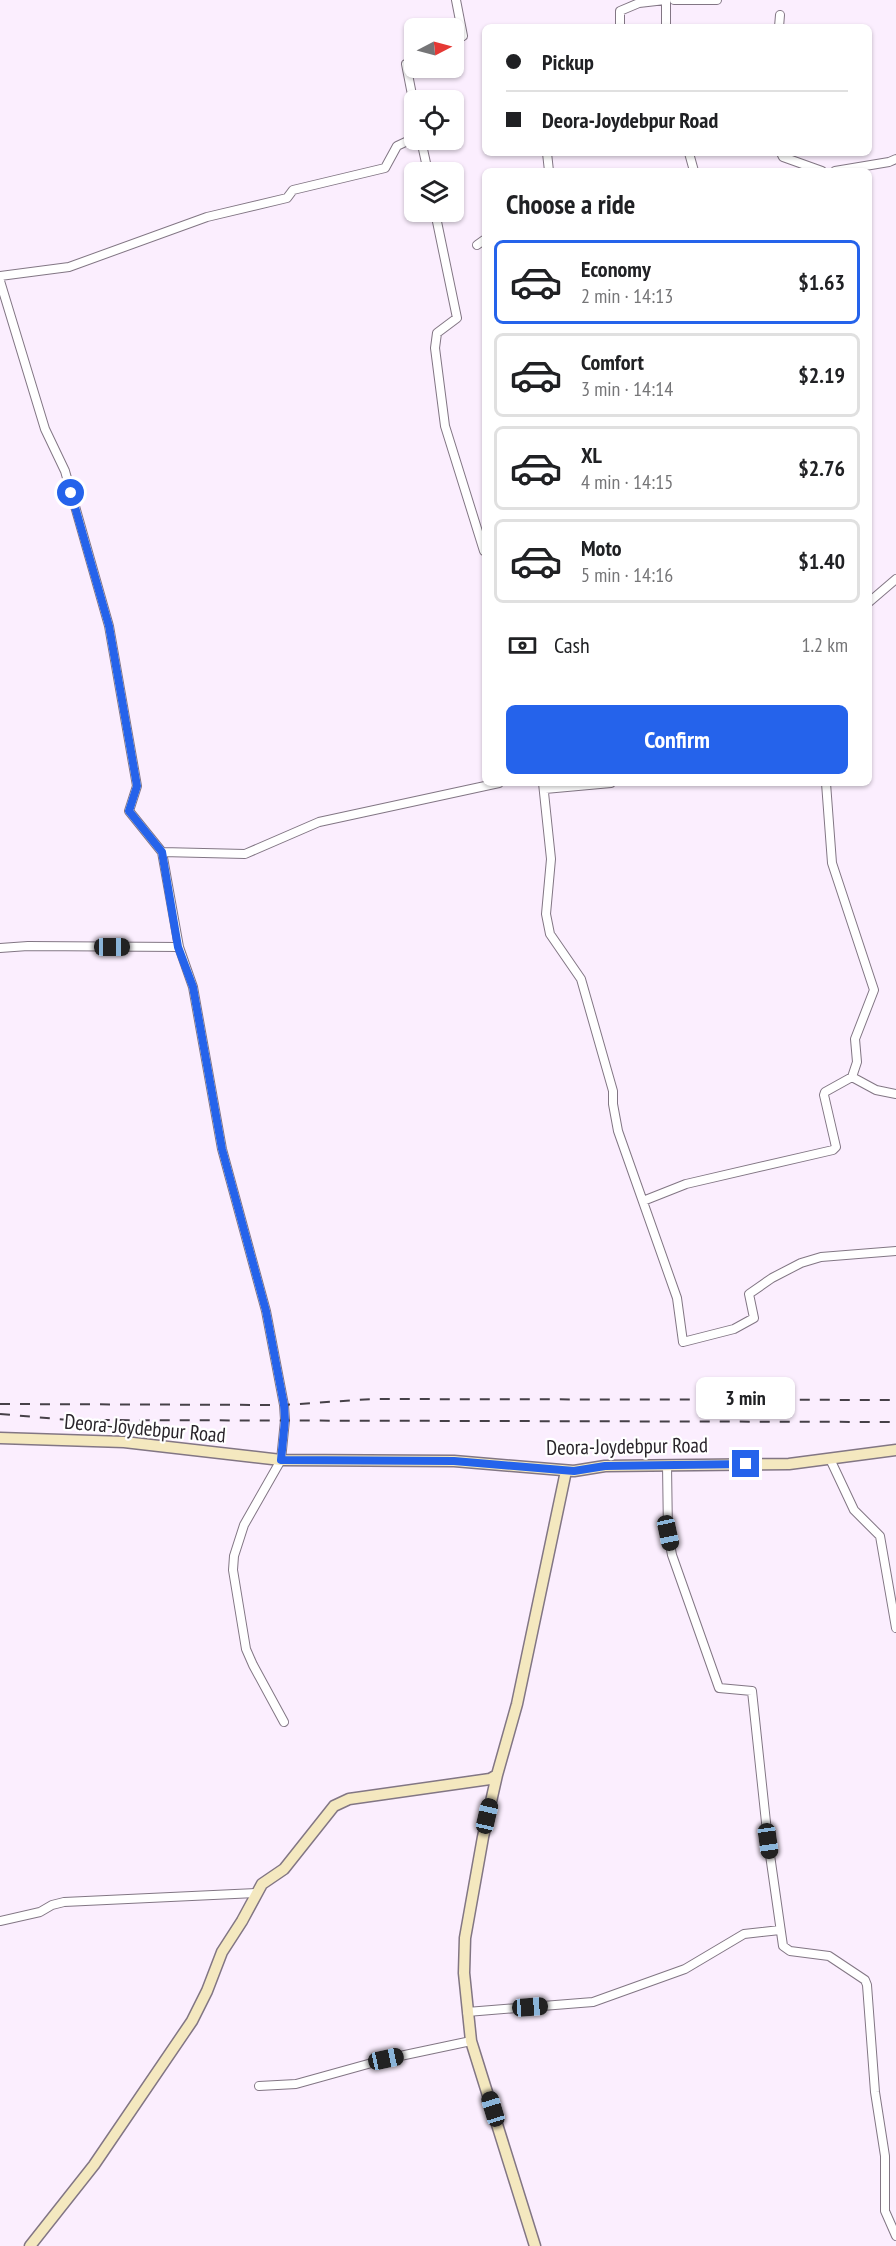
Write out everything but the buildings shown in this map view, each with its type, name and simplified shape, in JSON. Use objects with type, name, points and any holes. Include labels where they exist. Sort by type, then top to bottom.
[{"type":"street","points":[[456,0],[460,18]]},
{"type":"street","points":[[620,24],[620,12],[639,3],[665,0],[666,24]]},
{"type":"street","points":[[674,0],[717,0]]},
{"type":"street","points":[[779,24],[780,15]]},
{"type":"street","points":[[0,276],[69,267],[207,217],[288,198],[293,190],[385,168],[398,146],[404,143]]},
{"type":"street","points":[[782,156],[814,168]]},
{"type":"street","points":[[853,168],[896,159]]},
{"type":"street","points":[[437,222],[457,318],[437,333],[435,348],[445,426],[482,544]]},
{"type":"street","points":[[477,245],[482,241]]},
{"type":"street","points":[[0,281],[2,296],[45,429],[65,471],[109,626],[137,786],[129,811],[162,852],[178,947],[193,987],[222,1149],[266,1311],[284,1405],[285,1420],[281,1460],[244,1525],[234,1556],[233,1570],[246,1649],[284,1722]]},
{"type":"street","points":[[872,600],[896,579]]},
{"type":"street","points":[[162,852],[245,854],[319,822],[485,786]]},
{"type":"street","points":[[544,786],[551,859],[546,914],[550,934],[581,979],[613,1090],[618,1131],[677,1298],[683,1342],[734,1329],[754,1318],[749,1294],[795,1265],[821,1257],[896,1251]]},
{"type":"street","points":[[643,1201],[686,1184],[832,1150],[837,1144],[824,1095],[825,1092],[852,1077],[857,1062],[854,1042],[874,990],[832,863],[826,786]]},
{"type":"street","points":[[0,948],[28,946],[178,947]]},
{"type":"street","points":[[852,1077],[876,1090],[896,1094]]},
{"type":"street","name":"Deora-Joydebpur Road","points":[[0,1438],[124,1442],[281,1460],[454,1461],[566,1471],[605,1466],[789,1464],[896,1450]]},
{"type":"street","points":[[830,1459],[854,1510],[880,1536],[896,1628]]},
{"type":"street","points":[[666,1465],[668,1533],[672,1555],[719,1688],[752,1691],[768,1841],[780,1930],[785,1949],[829,1956],[866,1982],[875,2092],[885,2156],[885,2211],[893,2223],[896,2236]]},
{"type":"street","points":[[535,2246],[471,2041],[464,1973],[465,1938],[483,1837],[516,1704],[566,1471]]},
{"type":"street","points":[[30,2246],[94,2165],[192,2021],[222,1952],[243,1921],[262,1884],[284,1869],[324,1817],[343,1800],[490,1779],[497,1776]]},
{"type":"street","points":[[0,1921],[40,1912],[52,1905],[64,1902],[256,1893]]},
{"type":"street","points":[[467,2012],[593,2002],[685,1969],[744,1935],[780,1930]]},
{"type":"street","points":[[259,2086],[296,2084],[386,2059],[471,2041]]},
{"type":"railway","points":[[0,1404],[284,1405],[372,1399],[896,1400]]},
{"type":"railway","points":[[0,1414],[69,1420],[896,1422]]},
{"type":"route","points":[[71,493],[109,626],[137,786],[129,811],[162,852],[178,947],[193,987],[222,1149],[266,1311],[284,1405],[284,1443],[281,1460],[454,1461],[566,1471],[605,1466],[746,1464]]}]
